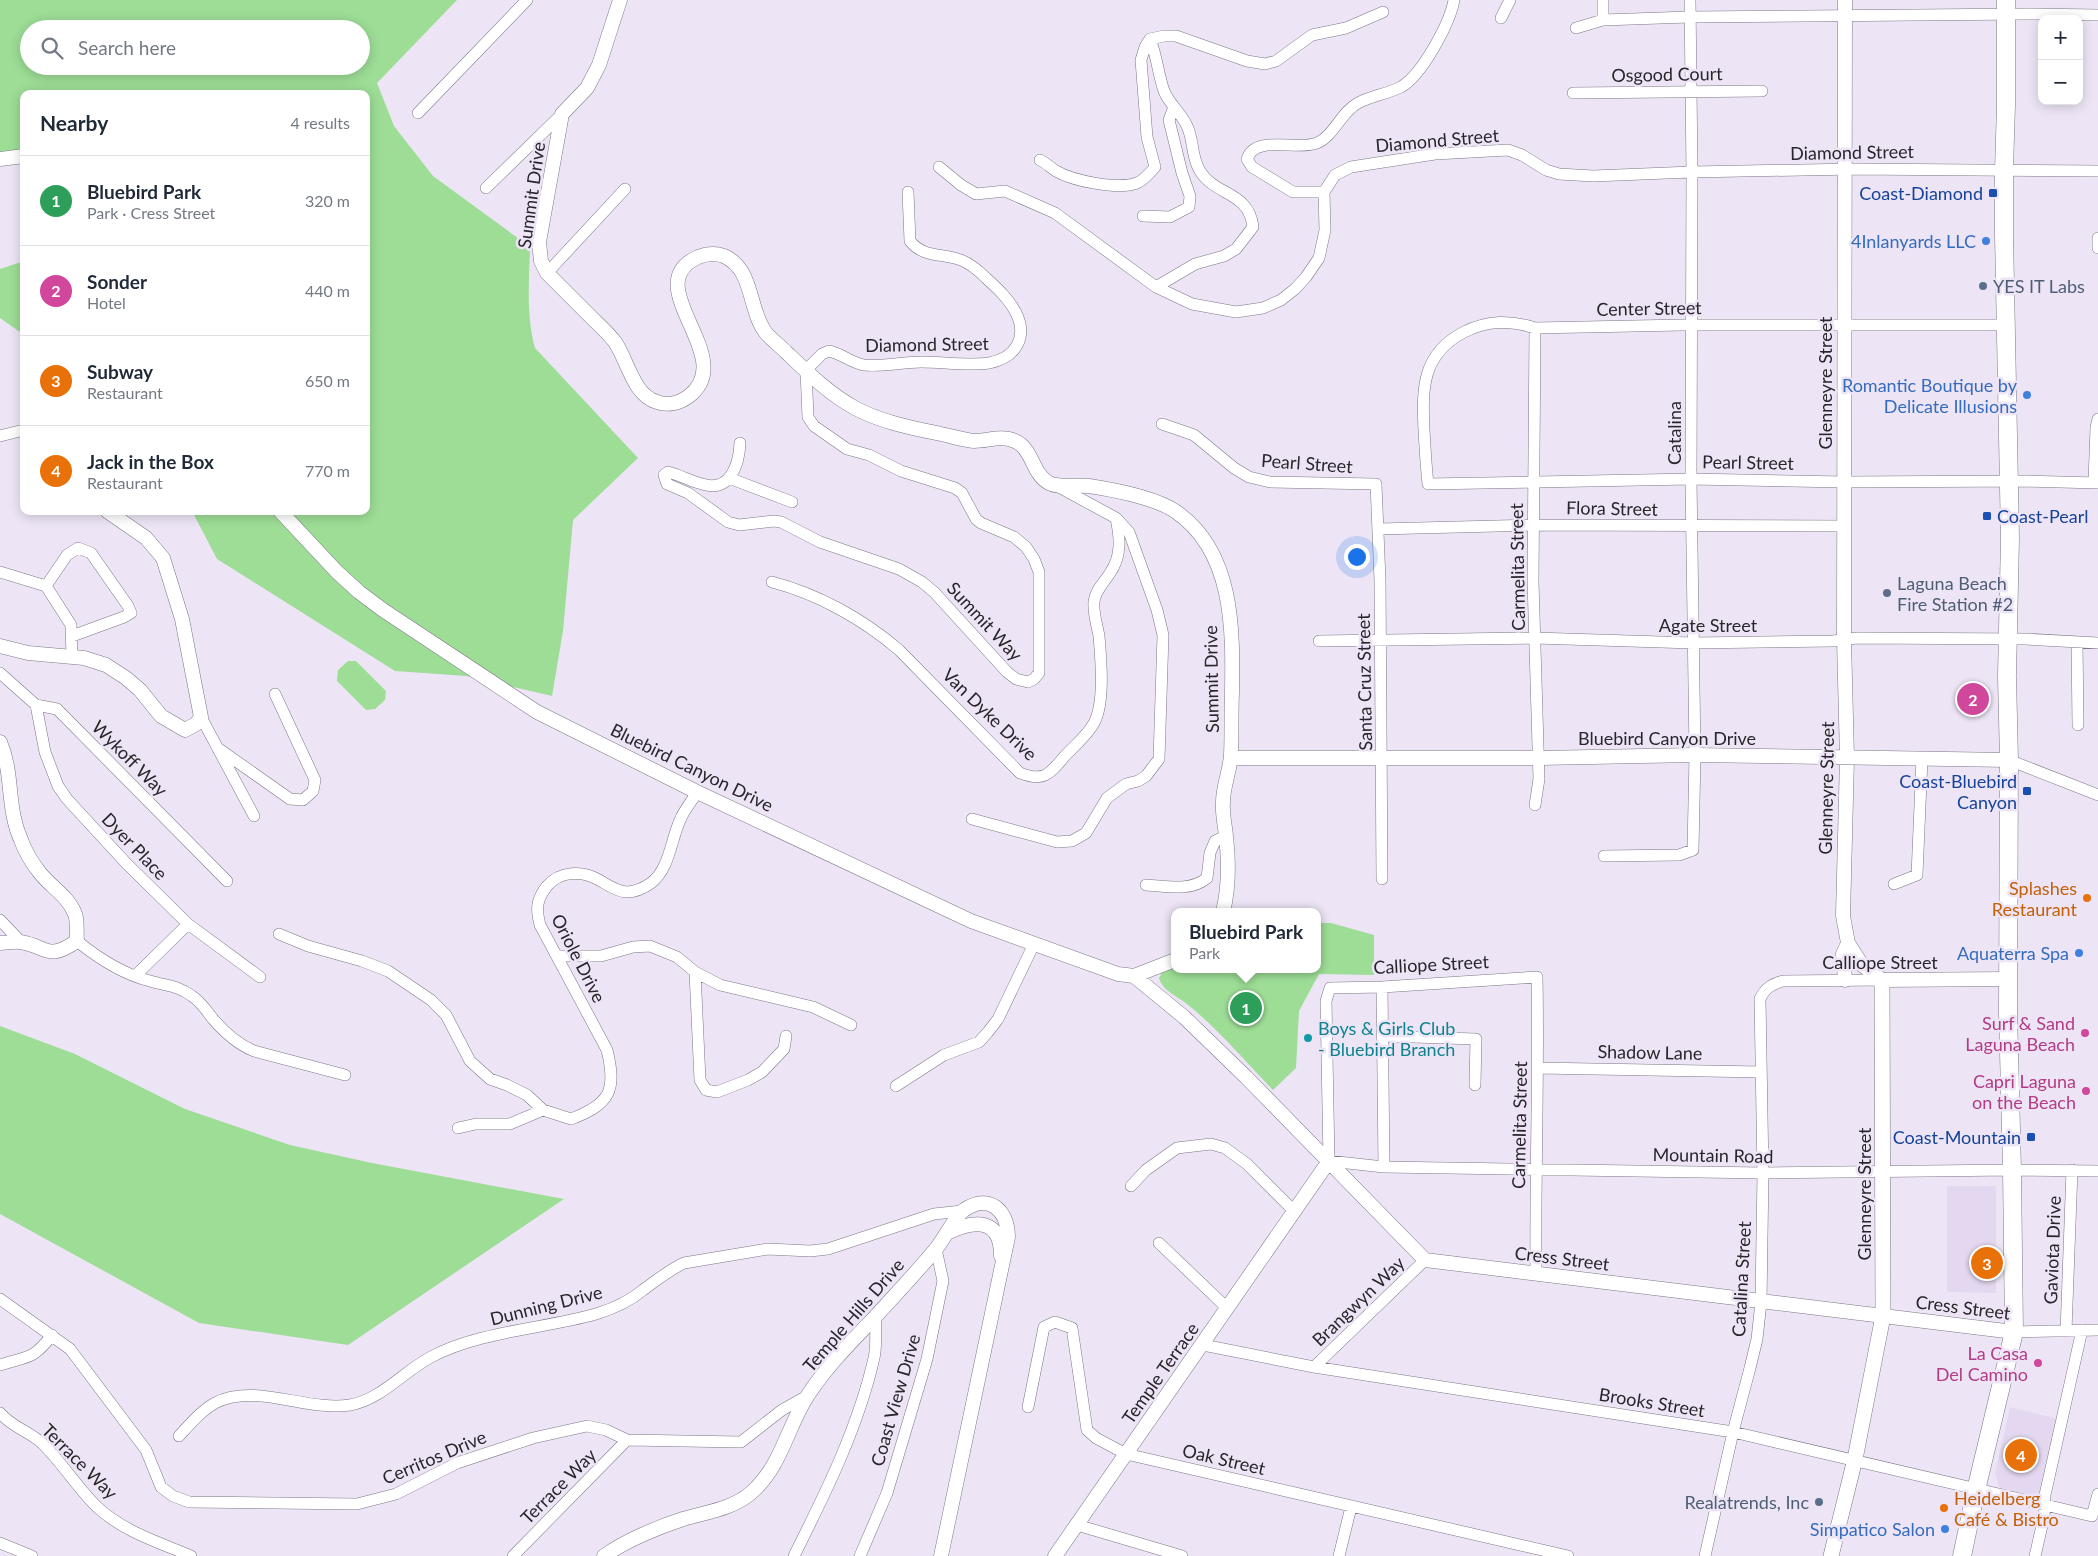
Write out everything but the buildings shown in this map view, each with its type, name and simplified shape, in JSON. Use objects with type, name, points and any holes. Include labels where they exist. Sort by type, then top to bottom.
[{"type":"highway","points":[[1962,1556],[2014,1332],[2008,979],[2009,760],[2007,676],[2010,538],[2004,170],[2006,7]]},
{"type":"main road","name":"Glenneyre Street","points":[[1831,1556],[1855,1459],[1883,1316],[1882,980]]},
{"type":"street","points":[[418,113],[527,0]]},
{"type":"street","points":[[486,188],[587,88],[599,65],[620,0]]},
{"type":"street","points":[[939,167],[960,185],[976,194],[1005,192],[1055,213],[1156,287],[1192,304],[1236,312],[1263,308],[1281,300],[1295,289],[1319,258],[1325,230],[1324,192],[1293,192],[1252,167],[1247,159],[1248,154],[1254,148],[1267,144],[1308,146],[1320,142],[1357,103],[1389,93],[1403,85],[1423,64],[1438,40],[1453,8],[1454,0]]},
{"type":"street","points":[[1501,18],[1510,0]]},
{"type":"street","points":[[1602,0],[1603,20]]},
{"type":"street","name":"Catalina","points":[[1604,856],[1679,855],[1693,850],[1695,755],[1690,0]]},
{"type":"street","name":"Glenneyre Street","points":[[1845,0],[1844,640],[1847,758],[1843,916],[1848,943],[1862,965],[1882,980]]},
{"type":"street","points":[[1576,28],[1603,20],[1690,17],[1845,16],[2006,7],[2098,15]]},
{"type":"street","points":[[1040,160],[1058,172],[1076,179],[1108,184],[1127,185],[1138,182],[1155,167],[1147,137],[1141,60],[1150,39],[1176,36],[1247,60],[1265,64],[1276,61],[1312,34],[1346,28],[1383,12]]},
{"type":"street","points":[[1150,39],[1156,53],[1164,92],[1188,127],[1193,154],[1199,170],[1207,180],[1232,194],[1246,207],[1252,215],[1253,227],[1236,250],[1224,256],[1194,264],[1156,287]]},
{"type":"street","name":"Osgood Court","points":[[1573,93],[1762,91]]},
{"type":"street","points":[[1142,216],[1170,217],[1189,207],[1190,196],[1182,173],[1170,120],[1174,107]]},
{"type":"street","name":"Summit Drive","points":[[562,114],[539,242],[541,261],[547,273],[613,339],[642,392],[652,401],[665,404],[678,403],[688,398],[700,386],[705,371],[703,356],[680,302],[676,287],[681,272],[692,260],[705,254],[722,254],[737,264],[746,280],[759,322],[766,333],[837,397],[870,416],[975,441],[1005,438],[1018,442],[1026,449],[1040,476],[1050,484],[1057,486],[1090,486],[1162,503],[1189,522],[1200,533],[1218,565],[1226,593],[1233,641],[1230,758],[1223,799],[1228,873],[1224,908]]},
{"type":"street","name":"Diamond Street","points":[[1324,192],[1335,174],[1351,166],[1435,154],[1508,150],[1522,155],[1546,170],[1559,174],[1593,176],[1844,169],[2098,171]]},
{"type":"street","points":[[0,159],[20,156]]},
{"type":"street","points":[[547,273],[625,189]]},
{"type":"street","name":"Diamond Street","points":[[806,370],[822,354],[829,351],[863,365],[883,365],[920,362],[988,363],[1006,357],[1016,349],[1020,339],[1020,327],[1016,313],[1006,297],[971,265],[960,260],[921,252],[910,241],[908,192]]},
{"type":"street","points":[[2098,238],[2098,248]]},
{"type":"street","name":"Center Street","points":[[1428,484],[1422,405],[1425,375],[1437,353],[1455,337],[1476,326],[1497,321],[1518,322],[1534,328],[1691,325],[2006,325]]},
{"type":"street","name":"Carmelita Street","points":[[1534,328],[1533,481],[1539,758],[1539,779],[1534,805]]},
{"type":"street","name":"Summit Way","points":[[729,478],[718,485],[704,485],[668,472],[664,475],[668,484],[688,493],[728,522],[739,525],[781,522],[820,542],[911,575],[934,592],[1007,672],[1016,679],[1028,682],[1034,680],[1039,673],[1039,572],[1026,546],[1014,536],[981,523],[976,519],[962,493],[954,488],[901,471],[869,455],[846,449],[814,426],[808,417],[806,370]]},
{"type":"street","points":[[2096,482],[2096,427],[2098,419]]},
{"type":"street","name":"Pearl Street","points":[[1162,424],[1194,435],[1234,468],[1256,479],[1300,484],[1376,484]]},
{"type":"street","points":[[0,436],[20,431]]},
{"type":"street","points":[[740,443],[740,459],[735,471],[729,478],[792,502]]},
{"type":"street","name":"Pearl Street","points":[[1428,484],[1692,478],[1844,482],[2096,482]]},
{"type":"street","name":"Santa Cruz Street","points":[[1376,484],[1379,529],[1382,879]]},
{"type":"street","points":[[972,819],[1056,842],[1072,841],[1086,833],[1107,798],[1126,784],[1138,781],[1146,776],[1159,759],[1164,635],[1130,532],[1116,518],[1057,486]]},
{"type":"street","points":[[113,515],[146,538],[163,558],[182,619],[201,717],[254,816]]},
{"type":"street","name":"Bluebird Canyon Drive","points":[[284,515],[337,572],[383,610],[537,712],[697,792],[971,921],[1118,974],[1134,976]]},
{"type":"street","name":"Van Dyke Drive","points":[[772,582],[795,588],[832,605],[884,637],[1020,773],[1032,778],[1044,777],[1054,769],[1084,736],[1094,724],[1100,712],[1099,637],[1094,602],[1097,590],[1112,571],[1119,551],[1120,539],[1116,518]]},
{"type":"street","name":"Flora Street","points":[[1379,529],[1534,525],[1845,526]]},
{"type":"street","points":[[46,586],[68,555],[78,548],[90,553],[106,572],[131,613],[72,636]]},
{"type":"street","points":[[0,572],[46,586],[72,626],[72,657]]},
{"type":"street","name":"Agate Street","points":[[1318,641],[1535,638],[1693,644],[1844,640],[1857,638],[2098,643]]},
{"type":"street","points":[[2076,642],[2078,725]]},
{"type":"street","points":[[0,646],[28,653],[84,658],[106,665],[140,690],[161,716],[185,730],[196,724],[201,717]]},
{"type":"street","name":"Wykoff Way","points":[[0,673],[36,704],[57,709],[227,881]]},
{"type":"street","points":[[219,749],[290,799],[304,800],[313,790],[315,780],[275,694]]},
{"type":"street","name":"Dyer Place","points":[[36,704],[45,752],[58,786],[80,814],[126,863],[188,924],[260,977]]},
{"type":"street","points":[[0,742],[11,809],[20,838],[27,854],[40,874],[68,901],[76,915],[76,941]]},
{"type":"street","name":"Bluebird Canyon Drive","points":[[1230,758],[1539,758],[1695,755],[2009,760],[2098,795]]},
{"type":"street","points":[[1894,884],[1917,874],[1922,759]]},
{"type":"street","name":"Oriole Drive","points":[[543,1110],[571,1119],[592,1111],[604,1100],[612,1087],[611,1067],[607,1050],[540,925],[536,910],[541,894],[549,884],[562,875],[584,874],[598,879],[612,888],[626,892],[641,890],[653,882],[662,869],[681,818],[697,792]]},
{"type":"street","points":[[1146,885],[1190,887],[1200,884],[1207,878],[1210,853],[1215,841],[1226,836]]},
{"type":"street","points":[[0,920],[21,942]]},
{"type":"street","points":[[135,976],[188,924]]},
{"type":"street","points":[[279,934],[308,946],[362,960],[388,971],[413,987],[431,1000],[446,1015],[470,1061],[490,1079],[507,1085],[527,1096],[543,1110],[510,1124],[476,1124],[458,1128]]},
{"type":"street","points":[[0,943],[21,942],[55,952],[65,949],[76,941]]},
{"type":"street","points":[[76,941],[111,965],[150,982],[172,985],[192,996],[227,1034],[254,1052],[345,1075]]},
{"type":"street","points":[[1845,980],[1843,954],[1848,943]]},
{"type":"street","points":[[896,1086],[944,1056],[979,1042],[998,1019],[1034,944]]},
{"type":"street","points":[[556,956],[601,956],[633,947],[650,946],[677,957],[695,972],[720,984],[813,1007],[851,1024]]},
{"type":"street","points":[[1134,976],[1171,962]]},
{"type":"street","points":[[695,972],[700,1080],[706,1090],[717,1092],[748,1080],[762,1072],[784,1049],[786,1036]]},
{"type":"street","points":[[1134,976],[1191,1023],[1425,1260]]},
{"type":"street","name":"Carmelita Street","points":[[1536,1273],[1537,977]]},
{"type":"street","name":"Calliope Street","points":[[1329,1161],[1326,1001],[1330,988],[1382,987],[1537,977]]},
{"type":"street","name":"Calliope Street","points":[[1760,998],[1767,988],[1779,982],[2008,979]]},
{"type":"street","points":[[1382,987],[1384,1167]]},
{"type":"street","name":"Catalina Street","points":[[1705,1556],[1733,1432],[1745,1393],[1757,1339],[1761,1302],[1760,998]]},
{"type":"street","points":[[1382,1036],[1476,1039],[1475,1085]]},
{"type":"street","name":"Shadow Lane","points":[[1538,1068],[1761,1072]]},
{"type":"street","points":[[1131,1186],[1146,1170],[1177,1148],[1211,1144],[1225,1148],[1247,1164],[1294,1212]]},
{"type":"street","name":"Mountain Road","points":[[1329,1161],[1384,1167],[1762,1173],[2012,1170],[2097,1171]]},
{"type":"street","name":"Temple Terrace","points":[[1055,1556],[1329,1161]]},
{"type":"street","name":"Gaviota Drive","points":[[2066,1331],[2072,1170]]},
{"type":"street","points":[[940,1556],[1008,1236],[1008,1224],[1000,1210],[987,1203],[980,1203],[962,1211]]},
{"type":"street","name":"Dunning Drive","points":[[179,1436],[201,1413],[216,1402],[234,1397],[268,1397],[331,1406],[351,1405],[366,1400],[402,1378],[430,1357],[461,1344],[597,1313],[624,1302],[684,1263],[768,1249],[810,1251],[828,1249],[934,1214],[962,1211]]},
{"type":"street","name":"Temple Hills Drive","points":[[604,1556],[616,1547],[680,1520],[733,1505],[752,1493],[768,1476],[780,1456],[807,1396],[826,1369],[936,1249],[962,1211]]},
{"type":"street","points":[[934,1214],[940,1218],[949,1232],[978,1223],[992,1229],[1001,1244],[1001,1264]]},
{"type":"street","points":[[1159,1243],[1227,1308]]},
{"type":"street","name":"Coast View Drive","points":[[860,1556],[887,1493],[926,1359],[943,1282],[936,1249]]},
{"type":"street","name":"Cress Street","points":[[1425,1260],[2014,1332],[2098,1330]]},
{"type":"street","name":"Brangwyn Way","points":[[1314,1368],[1425,1260]]},
{"type":"street","name":"Cerritos Drive","points":[[0,1299],[70,1349],[146,1450],[160,1487],[173,1496],[189,1502],[357,1504],[396,1494],[457,1463],[532,1438],[587,1426],[606,1430],[627,1440],[741,1442],[782,1410],[807,1396]]},
{"type":"street","points":[[794,1556],[837,1470],[864,1394],[874,1356],[876,1316]]},
{"type":"street","name":"Oak Street","points":[[1028,1407],[1044,1327],[1055,1322],[1072,1328],[1087,1430],[1096,1438],[1126,1454],[1568,1556]]},
{"type":"street","points":[[2035,1556],[2044,1517],[2044,1505],[2082,1330]]},
{"type":"street","points":[[0,1365],[33,1356],[41,1350],[52,1335]]},
{"type":"street","name":"Brooks Street","points":[[1203,1345],[1314,1368],[1733,1432],[1855,1459],[1976,1490],[2092,1516],[2098,1494]]},
{"type":"street","name":"Terrace Way","points":[[0,1413],[10,1424],[29,1433],[43,1444],[97,1506],[127,1528],[191,1556]]},
{"type":"street","name":"Terrace Way","points":[[513,1556],[627,1440]]},
{"type":"street","points":[[1339,1556],[1352,1507]]},
{"type":"street","points":[[1077,1525],[1182,1556]]},
{"type":"street","points":[[0,1543],[32,1556]]},
{"type":"shaded area","points":[[1947,1186],[1996,1186],[1996,1293],[1947,1292]]},
{"type":"shaded area","points":[[2010,1407],[2058,1419],[2041,1491],[2032,1496],[1999,1487],[1995,1473]]},
{"type":"green space","points":[[0,0],[457,0],[377,83],[394,126],[433,176],[530,247],[529,311],[535,348],[638,458],[573,520],[563,631],[552,696],[466,676],[395,671],[217,559],[194,515],[370,515],[370,90],[20,90],[20,164],[0,166]]},
{"type":"green space","points":[[20,262],[20,332],[0,318],[0,269]]},
{"type":"green space","points":[[348,661],[356,661],[386,691],[385,700],[375,709],[366,710],[337,681],[338,670]]},
{"type":"green space","points":[[1321,923],[1331,923],[1374,935],[1374,975],[1319,974],[1299,1011],[1296,1068],[1273,1090],[1210,1024],[1163,986],[1159,978],[1164,969],[1171,966],[1171,973],[1321,973]]},
{"type":"green space","points":[[0,1026],[75,1054],[185,1109],[290,1145],[372,1163],[564,1199],[348,1345],[199,1323],[0,1214]]},
{"type":"place","name":"Coast-Diamond","points":[[1993,193]]},
{"type":"place","name":"4Inlanyards LLC","points":[[1986,241]]},
{"type":"place","name":"YES IT Labs","points":[[1983,286]]},
{"type":"place","name":"Romantic Boutique by Delicate Illusions","points":[[2027,395]]},
{"type":"place","name":"Coast-Pearl","points":[[1987,516]]},
{"type":"place","name":"Laguna Beach Fire Station #2","points":[[1887,593]]},
{"type":"place","name":"Sonder","points":[[1973,699]]},
{"type":"place","name":"Coast-Bluebird Canyon","points":[[2027,791]]},
{"type":"place","name":"Splashes Restaurant","points":[[2087,898]]},
{"type":"place","name":"Aquaterra Spa","points":[[2079,953]]},
{"type":"place","name":"Bluebird Park","points":[[1246,1008]]},
{"type":"place","name":"Surf & Sand Laguna Beach","points":[[2085,1033]]},
{"type":"place","name":"Boys & Girls Club - Bluebird Branch","points":[[1308,1038]]},
{"type":"place","name":"Capri Laguna on the Beach","points":[[2086,1091]]},
{"type":"place","name":"Coast-Mountain","points":[[2031,1137]]},
{"type":"place","name":"Subway","points":[[1987,1263]]},
{"type":"place","name":"La Casa Del Camino","points":[[2038,1363]]},
{"type":"place","name":"Jack in the Box","points":[[2021,1455]]},
{"type":"place","name":"Realatrends, Inc","points":[[1819,1502]]},
{"type":"place","name":"Heidelberg Café & Bistro","points":[[1944,1508]]},
{"type":"place","name":"Simpatico Salon","points":[[1945,1529]]}]
